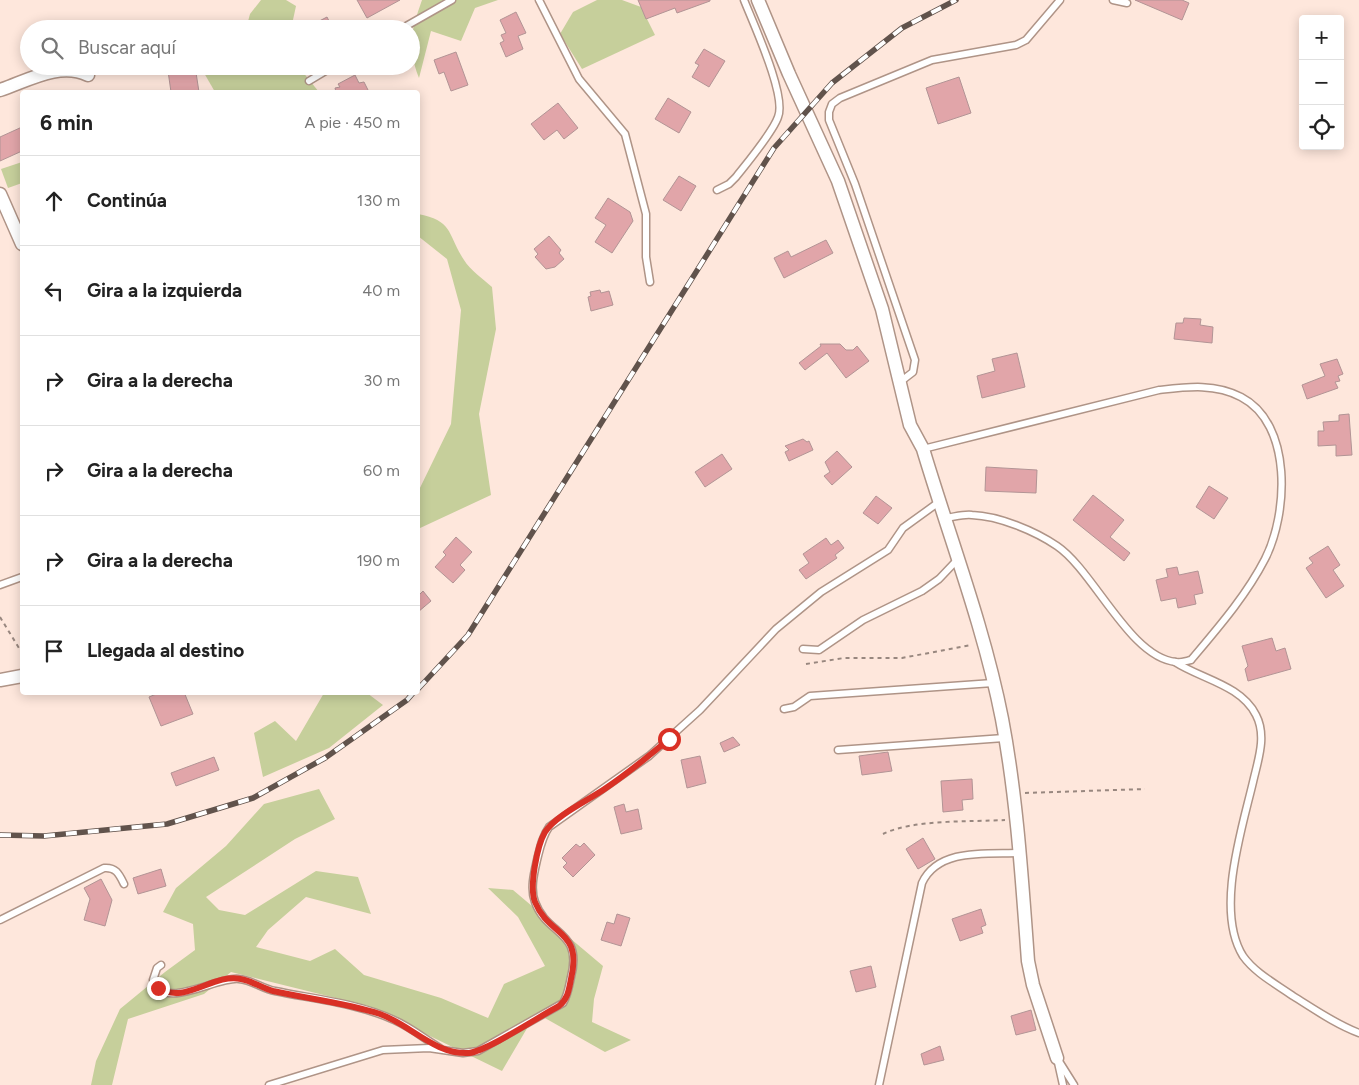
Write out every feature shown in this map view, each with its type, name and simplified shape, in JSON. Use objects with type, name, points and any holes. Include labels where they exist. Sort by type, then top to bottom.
[{"type":"street","points":[[758,0],[789,74],[838,181],[882,309],[898,383],[910,425],[923,449],[982,639],[1004,738],[1012,793],[1031,977],[1057,1058]]},
{"type":"street","points":[[0,90],[44,75]]},
{"type":"street","points":[[0,194],[20,239]]},
{"type":"street","points":[[0,680],[20,676]]},
{"type":"lane","points":[[417,20],[452,0]]},
{"type":"lane","points":[[539,0],[580,79],[625,134],[646,214],[646,257],[650,282]]},
{"type":"lane","points":[[717,190],[729,184],[736,177],[779,117],[778,95],[772,74],[744,0]]},
{"type":"lane","points":[[898,383],[913,372],[914,360],[855,184],[829,120],[828,112],[832,104],[846,95],[932,60],[1016,45],[1035,32],[1060,0]]},
{"type":"lane","points":[[1113,0],[1127,3]]},
{"type":"lane","points":[[309,81],[319,75]]},
{"type":"lane","points":[[923,449],[1159,390],[1197,386],[1226,391],[1242,397],[1256,408],[1271,428],[1281,470],[1282,497],[1266,558],[1229,615],[1191,660],[1175,662]]},
{"type":"lane","points":[[269,1085],[383,1050],[429,1048],[463,1053],[478,1051],[559,1006],[566,998],[574,966],[573,950],[540,910],[534,895],[534,873],[542,838],[549,827],[649,756],[700,710],[776,629],[821,592],[888,550],[903,528],[939,502]]},
{"type":"lane","points":[[945,518],[980,516],[1012,524],[1058,547],[1075,563],[1136,640],[1157,655],[1175,662],[1192,673],[1226,687],[1239,695],[1248,704],[1260,725],[1259,753],[1232,876],[1231,909],[1240,949],[1244,957],[1266,978],[1323,1015],[1359,1033]]},
{"type":"lane","points":[[803,649],[819,650],[863,620],[922,591],[939,579],[958,558]]},
{"type":"lane","points":[[0,585],[20,578]]},
{"type":"lane","points":[[784,709],[794,707],[810,696],[993,683]]},
{"type":"lane","points":[[838,750],[1004,738]]},
{"type":"lane","points":[[879,1085],[922,883],[926,875],[934,867],[965,855],[1018,853]]},
{"type":"lane","points":[[0,920],[104,868],[118,872],[124,884]]},
{"type":"lane","points":[[161,965],[156,968],[153,980],[158,988],[165,993],[188,992],[222,980],[242,979],[273,991],[381,1015],[409,1028],[443,1050]]},
{"type":"lane","points":[[1057,1058],[1063,1085]]},
{"type":"lane","points":[[1057,1058],[1074,1085]]},
{"type":"path","points":[[0,617],[20,650]]},
{"type":"path","points":[[806,664],[844,658],[902,658],[967,646],[982,639]]},
{"type":"path","points":[[1012,793],[1145,789]]},
{"type":"path","points":[[883,834],[900,828],[921,825],[1015,820]]},
{"type":"green space","points":[[261,0],[286,0],[296,6],[293,20],[248,20],[250,14]]},
{"type":"green space","points":[[422,0],[498,0],[475,8],[461,41],[431,31],[420,74],[420,20],[415,20]]},
{"type":"green space","points":[[597,0],[622,0],[641,7],[655,35],[582,69],[560,34],[573,12]]},
{"type":"green space","points":[[205,75],[305,75],[317,90],[214,90]]},
{"type":"green space","points":[[20,163],[20,184],[8,188],[1,169]]},
{"type":"green space","points":[[420,214],[438,220],[444,225],[467,264],[492,287],[496,329],[479,414],[491,495],[420,528],[420,488],[451,424],[461,310],[447,259],[420,238]]},
{"type":"green space","points":[[323,695],[370,695],[383,705],[329,748],[263,777],[254,733],[275,721],[296,741]]},
{"type":"green space","points":[[319,789],[335,819],[295,839],[206,897],[219,910],[245,915],[316,871],[358,877],[371,914],[306,897],[268,930],[256,947],[310,961],[335,949],[364,975],[441,998],[488,1018],[504,984],[545,966],[518,917],[488,888],[513,890],[603,966],[594,999],[592,1022],[631,1040],[605,1052],[536,1013],[502,1071],[368,1006],[231,972],[204,994],[128,1019],[112,1085],[91,1085],[96,1061],[120,1009],[195,950],[193,924],[163,912],[176,888],[226,846],[264,804]]},
{"type":"building","points":[[357,0],[400,0],[367,18]]},
{"type":"building","points":[[638,0],[710,1],[677,13],[675,8],[646,19]]},
{"type":"building","points":[[1135,0],[1182,0],[1189,3],[1182,20]]},
{"type":"building","points":[[516,12],[526,33],[518,36],[523,49],[506,57],[500,43],[504,41],[501,35],[506,33],[500,20]]},
{"type":"building","points":[[704,49],[725,61],[709,87],[692,77],[699,65],[695,63]]},
{"type":"building","points":[[456,52],[468,85],[451,91],[444,72],[439,74],[434,60]]},
{"type":"building","points":[[169,75],[196,75],[199,90],[171,90]]},
{"type":"building","points":[[355,75],[359,83],[364,82],[368,90],[336,90],[335,88],[340,87],[338,84]]},
{"type":"building","points":[[959,77],[971,113],[938,124],[926,88]]},
{"type":"building","points":[[668,98],[691,112],[679,133],[655,119]]},
{"type":"building","points":[[558,103],[578,128],[564,139],[557,130],[544,140],[531,124]]},
{"type":"building","points":[[20,128],[20,152],[0,161],[0,137]]},
{"type":"building","points":[[679,176],[696,186],[681,211],[663,200]]},
{"type":"building","points":[[608,198],[630,212],[633,221],[612,253],[595,242],[606,225],[595,218]]},
{"type":"building","points":[[549,236],[561,250],[559,253],[564,259],[555,267],[546,269],[535,257],[538,254],[534,249]]},
{"type":"building","points":[[826,240],[833,253],[784,278],[774,258],[788,251],[791,257]]},
{"type":"building","points":[[600,290],[601,293],[609,291],[613,305],[591,311],[588,297],[591,296],[590,292]]},
{"type":"building","points":[[1184,318],[1201,319],[1200,325],[1213,327],[1212,343],[1174,339],[1176,323],[1183,323]]},
{"type":"building","points":[[820,344],[840,344],[846,350],[853,350],[857,346],[869,361],[846,378],[827,353],[805,370],[799,363],[821,346]]},
{"type":"building","points":[[1017,353],[1025,387],[982,398],[977,376],[995,371],[992,359]]},
{"type":"building","points":[[1337,359],[1343,374],[1338,376],[1340,381],[1335,382],[1338,388],[1307,399],[1302,385],[1325,376],[1320,364]]},
{"type":"building","points":[[1349,414],[1352,455],[1336,456],[1336,445],[1318,446],[1318,431],[1324,431],[1323,422],[1339,421],[1339,415]]},
{"type":"building","points":[[803,439],[807,442],[809,441],[813,450],[789,461],[785,452],[789,450],[785,446]]},
{"type":"building","points":[[837,451],[852,467],[832,485],[824,476],[830,472],[825,462]]},
{"type":"building","points":[[722,454],[732,469],[705,487],[695,472]]},
{"type":"building","points":[[986,467],[1037,470],[1036,493],[985,491]]},
{"type":"building","points":[[1209,486],[1228,498],[1214,519],[1196,507]]},
{"type":"building","points":[[1093,495],[1124,520],[1110,537],[1130,553],[1124,561],[1073,520]]},
{"type":"building","points":[[876,496],[892,508],[878,524],[863,513]]},
{"type":"building","points":[[456,537],[472,552],[460,565],[465,570],[453,583],[435,567],[446,555],[443,552]]},
{"type":"building","points":[[826,538],[831,545],[838,540],[844,548],[835,555],[837,558],[806,579],[799,570],[809,563],[803,554]]},
{"type":"building","points":[[1328,546],[1340,565],[1333,570],[1344,586],[1326,598],[1306,568],[1313,563],[1309,558]]},
{"type":"building","points":[[1177,567],[1179,575],[1198,571],[1203,593],[1194,595],[1196,604],[1178,608],[1176,598],[1161,601],[1156,580],[1168,577],[1166,569]]},
{"type":"building","points":[[423,591],[431,601],[420,610],[420,594]]},
{"type":"building","points":[[1272,638],[1276,651],[1285,648],[1291,669],[1248,681],[1245,669],[1248,666],[1242,646]]},
{"type":"building","points":[[154,695],[185,695],[193,714],[161,726],[149,697]]},
{"type":"building","points":[[733,737],[740,745],[724,752],[720,743]]},
{"type":"building","points":[[888,752],[892,771],[862,775],[859,756]]},
{"type":"building","points":[[700,756],[706,783],[687,788],[681,760]]},
{"type":"building","points":[[214,757],[219,770],[176,786],[171,773]]},
{"type":"building","points":[[972,779],[973,799],[962,800],[963,810],[943,812],[941,781]]},
{"type":"building","points":[[624,804],[626,812],[638,809],[642,829],[621,834],[614,807]]},
{"type":"building","points":[[923,838],[935,859],[918,869],[906,849]]},
{"type":"building","points":[[584,843],[595,855],[573,877],[563,867],[567,863],[562,858],[576,844],[580,847]]},
{"type":"building","points":[[161,869],[166,886],[138,894],[133,878]]},
{"type":"building","points":[[101,879],[112,900],[105,926],[84,920],[90,899],[84,888]]},
{"type":"building","points":[[981,909],[986,925],[981,927],[983,933],[960,941],[952,919]]},
{"type":"building","points":[[617,914],[630,918],[621,946],[601,940],[607,922],[614,924]]},
{"type":"building","points":[[871,966],[876,987],[856,992],[850,971]]},
{"type":"building","points":[[1031,1010],[1036,1030],[1016,1035],[1011,1016]]},
{"type":"building","points":[[940,1046],[944,1060],[924,1065],[921,1054]]},
{"type":"railway","points":[[420,687],[468,635],[774,148],[832,83],[902,28],[956,0]]},
{"type":"railway","points":[[0,835],[44,836],[167,824],[253,798],[325,758],[411,695]]},
{"type":"route","points":[[158,988],[165,993],[172,994],[188,992],[222,980],[242,979],[273,991],[363,1009],[381,1015],[395,1020],[443,1050],[463,1053],[478,1051],[559,1006],[566,998],[574,966],[573,950],[534,900],[534,873],[542,838],[545,833],[553,823],[607,787],[669,739]]}]
